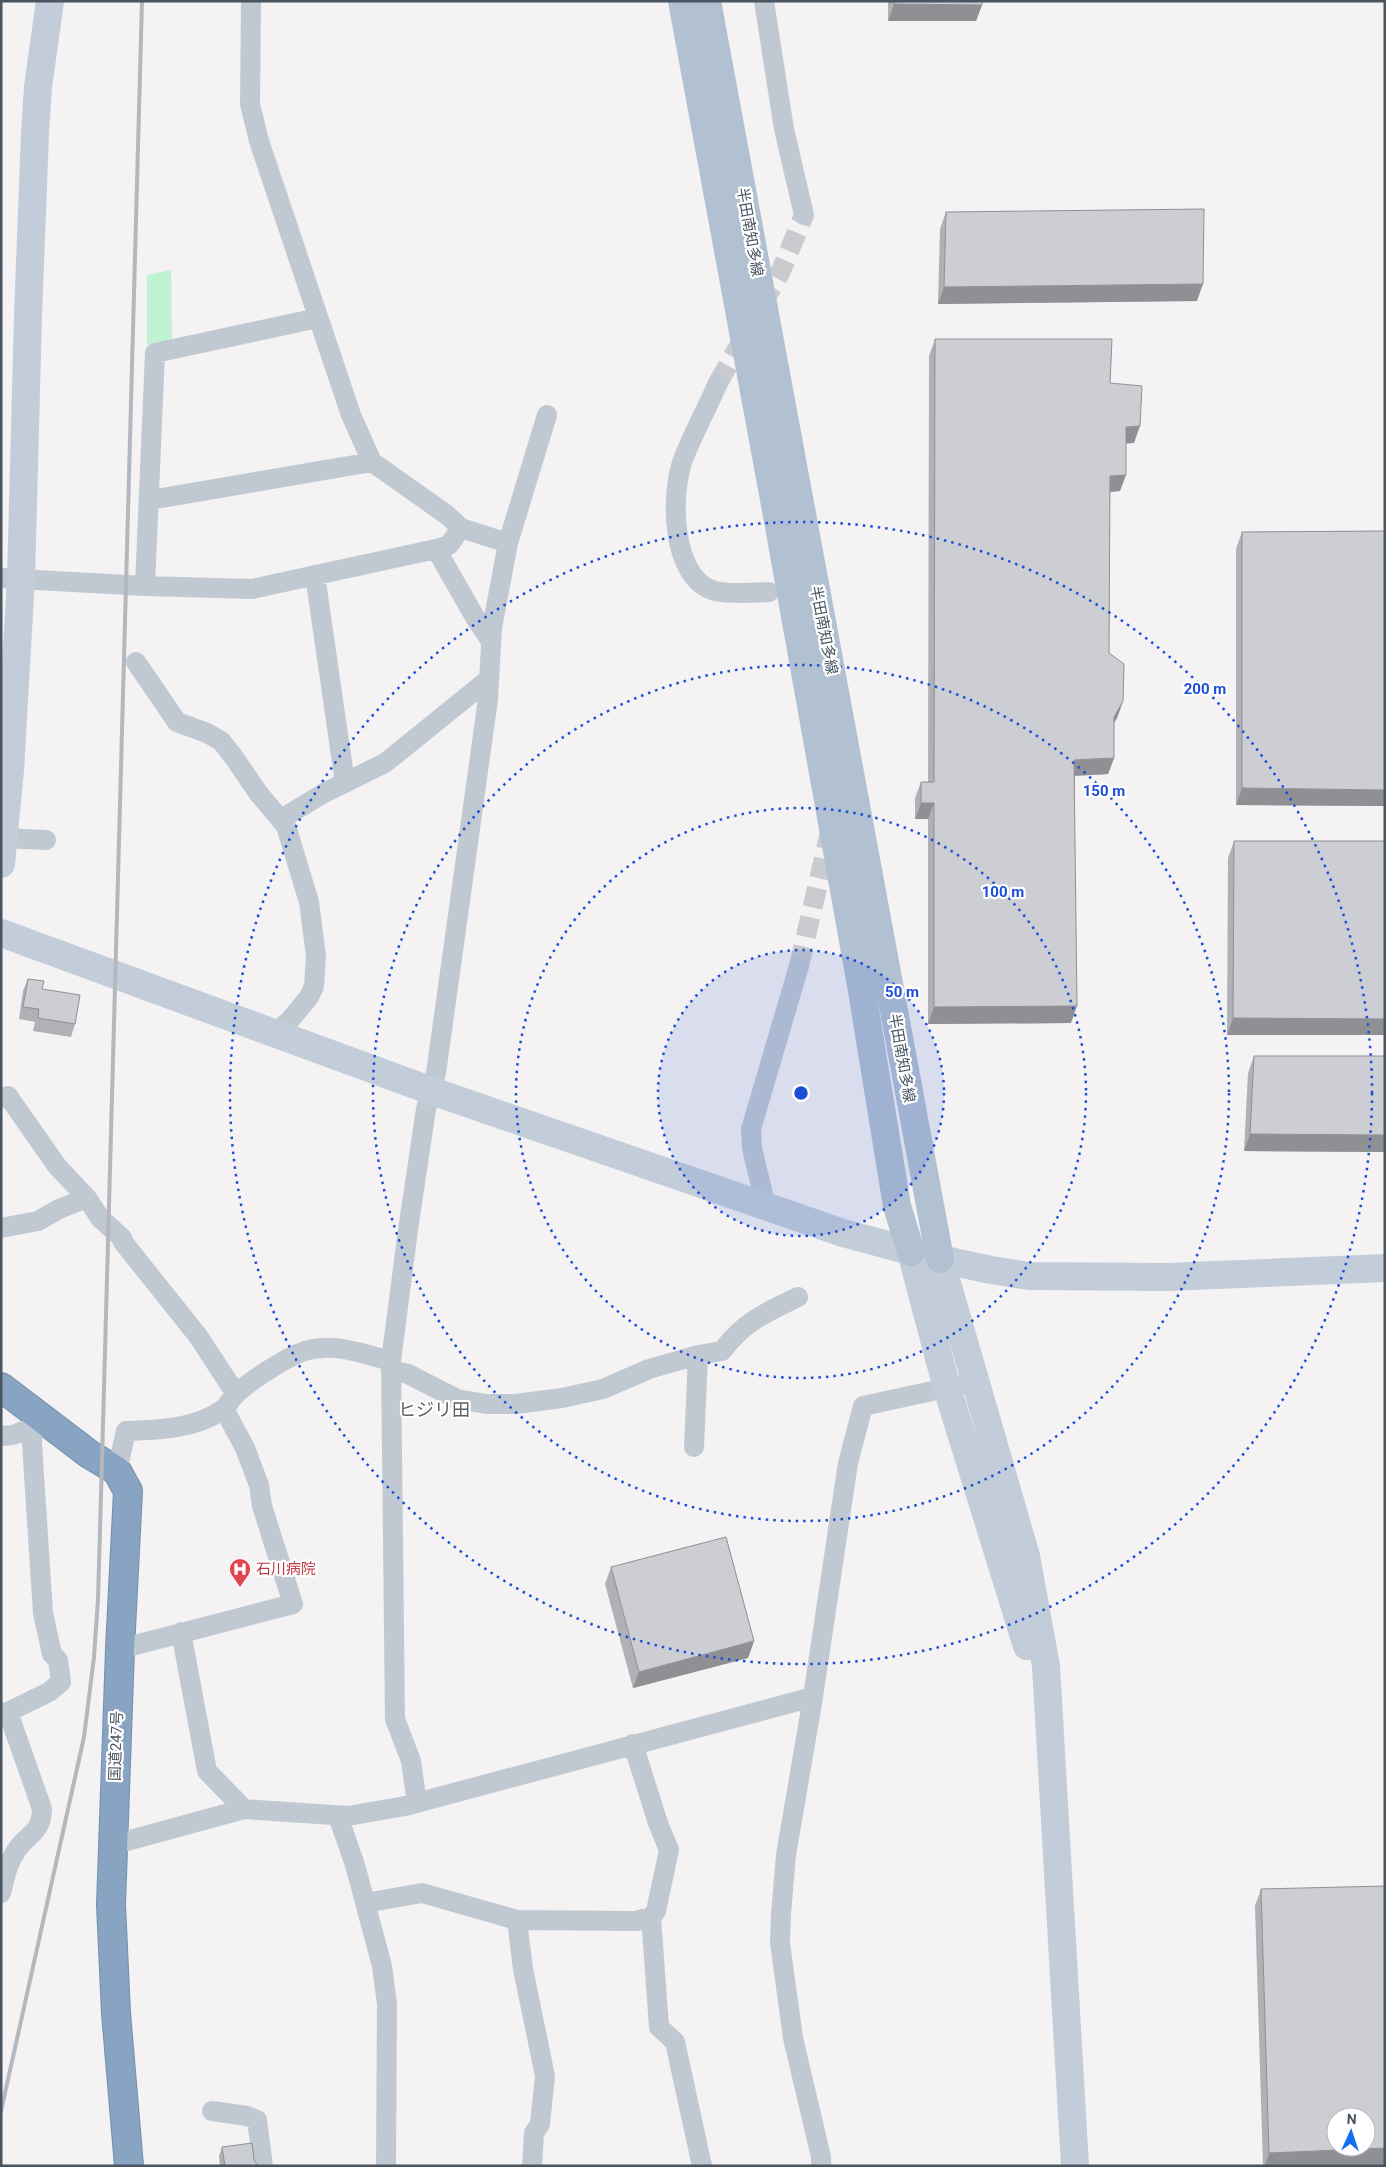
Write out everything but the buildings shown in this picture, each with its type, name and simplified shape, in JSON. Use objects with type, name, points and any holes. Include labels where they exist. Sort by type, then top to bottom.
[{"type":"highway","points":[[1,1387],[37,1422],[117,1472]]},
{"type":"highway","name":"国道247号","points":[[117,1472],[128,1491],[120,1649],[111,1905],[116,2013],[129,2166]]},
{"type":"main road","name":"半田南知多線","points":[[682,1],[784,550],[861,985],[897,1206],[911,1252]]},
{"type":"main road","name":"半田南知多線","points":[[707,1],[940,1259]]},
{"type":"street","points":[[46,840],[2,851],[10,770],[11,579],[26,354],[38,87],[50,1]]},
{"type":"street","points":[[251,1],[250,104],[259,141],[351,415],[372,462],[446,515],[461,528],[508,543]]},
{"type":"street","points":[[764,1],[784,129],[804,215]]},
{"type":"street","points":[[145,586],[155,353],[318,318]]},
{"type":"street","points":[[718,383],[684,458],[678,479],[677,533],[682,556],[696,578],[702,584],[715,591],[768,592]]},
{"type":"street","points":[[417,1803],[411,1761],[395,1719],[391,1366],[408,1230],[426,1109],[432,1091],[437,1064],[489,679],[492,641],[508,543],[547,415]]},
{"type":"street","points":[[150,500],[372,462]]},
{"type":"street","points":[[11,579],[252,589],[436,549],[449,545],[461,528]]},
{"type":"street","points":[[436,549],[476,619],[492,641]]},
{"type":"street","points":[[315,576],[345,784]]},
{"type":"street","points":[[136,662],[177,722],[207,733],[221,742],[259,794],[286,826],[309,902],[316,956],[314,986],[309,997],[290,1020],[275,1034]]},
{"type":"street","points":[[281,819],[385,763],[489,679]]},
{"type":"street","points":[[1,933],[432,1091],[843,1233],[911,1252],[991,1270],[1029,1276],[1167,1277],[1385,1268]]},
{"type":"street","points":[[766,1207],[752,1148],[751,1128],[799,966]]},
{"type":"street","points":[[1,1098],[8,1096],[46,1152],[87,1198],[100,1218],[122,1238],[123,1242],[198,1336],[230,1401],[259,1485],[262,1506],[293,1604],[120,1649]]},
{"type":"street","points":[[1,1228],[38,1221],[59,1209],[87,1198]]},
{"type":"street","points":[[911,1252],[947,1388],[1034,1668],[1055,1801]]},
{"type":"street","points":[[940,1259],[974,1382],[1026,1556],[1046,1666],[1074,2166]]},
{"type":"street","points":[[117,1472],[126,1431],[159,1430],[184,1426],[213,1416],[272,1368],[304,1351],[325,1348],[348,1349],[391,1366],[457,1399],[486,1404],[516,1404],[562,1398],[603,1389],[649,1369],[698,1355],[722,1351],[735,1334],[746,1324],[798,1297]]},
{"type":"street","points":[[694,1448],[698,1355]]},
{"type":"street","points":[[821,2166],[821,2157],[793,2038],[780,1943],[780,1914],[786,1855],[813,1697],[848,1464],[863,1406],[974,1382]]},
{"type":"street","points":[[1,1436],[13,1435],[37,1422]]},
{"type":"street","points":[[1,1893],[7,1869],[16,1851],[41,1823],[42,1809],[5,1712],[50,1692],[61,1682],[58,1660],[52,1654],[43,1613],[32,1444],[37,1422]]},
{"type":"street","points":[[182,1632],[207,1771],[244,1809]]},
{"type":"street","points":[[112,1845],[244,1809],[348,1816],[417,1803],[813,1697]]},
{"type":"street","points":[[633,1744],[658,1823],[669,1850],[656,1911],[652,1917],[659,2027],[675,2042],[702,2166]]},
{"type":"street","points":[[338,1816],[355,1865],[382,1966],[387,2004],[386,2166]]},
{"type":"street","points":[[365,1903],[422,1893],[517,1920],[636,1921],[652,1917]]},
{"type":"street","points":[[517,1920],[523,1969],[545,2076],[540,2124],[534,2133],[532,2166]]},
{"type":"street","points":[[212,2111],[247,2116],[257,2120],[263,2166]]},
{"type":"green space","points":[[171,270],[172,341],[147,345],[147,275]]},
{"type":"tunnel","points":[[718,383],[780,273],[804,215]]},
{"type":"tunnel","points":[[799,966],[830,832]]},
{"type":"railway","points":[[1,2111],[84,1737],[94,1657],[98,1599],[142,1]]},
{"type":"place","name":"石川病院","points":[[240,1588]]},
{"type":"district","name":"ヒジリ田","points":[[434,1409]]}]
